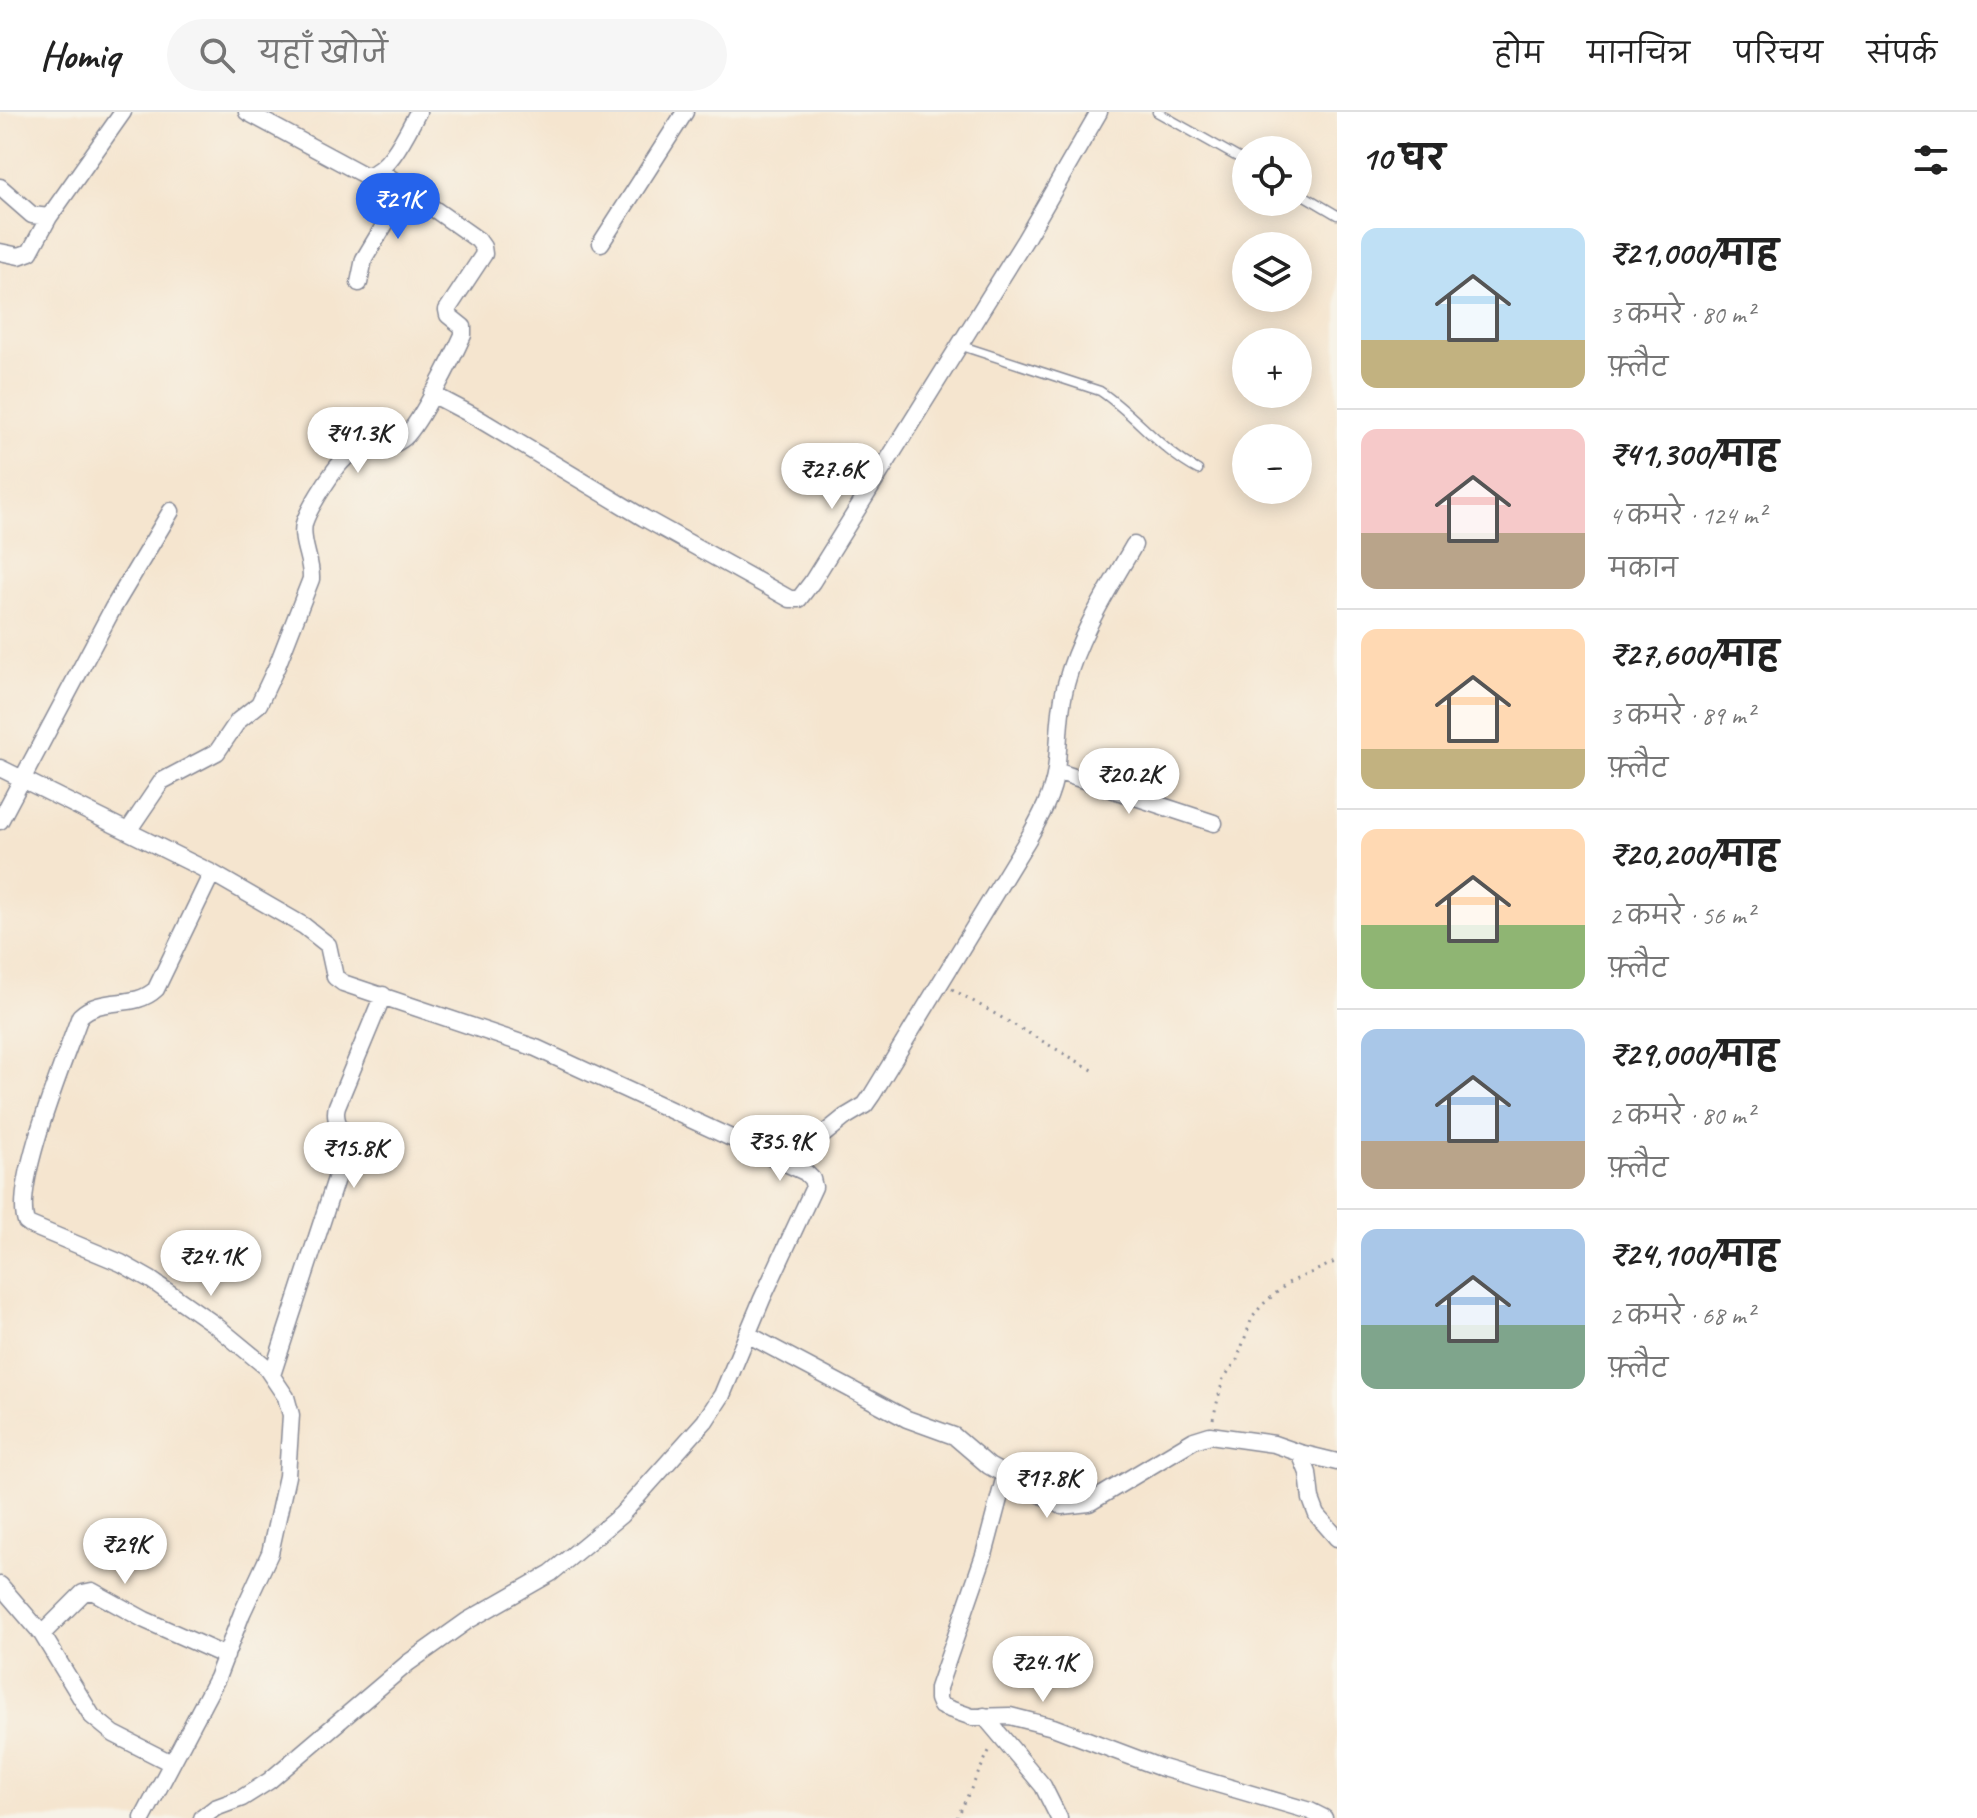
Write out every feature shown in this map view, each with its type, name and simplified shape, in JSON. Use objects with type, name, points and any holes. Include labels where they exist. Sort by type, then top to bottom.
[{"type":"street","points":[[0,252],[19,256],[30,252],[49,217],[123,112]]},
{"type":"street","points":[[247,112],[366,176],[379,170],[418,112]]},
{"type":"street","points":[[601,243],[682,113]]},
{"type":"street","points":[[432,394],[644,518],[790,599],[799,599],[1025,240],[1095,114]]},
{"type":"street","points":[[128,831],[162,781],[217,752],[238,721],[259,704],[311,579],[312,566],[303,535],[306,517],[339,464],[347,457],[380,450],[405,438],[463,335],[463,327],[448,315],[447,310],[484,250],[478,240],[379,170]]},
{"type":"street","points":[[0,187],[32,215],[49,217]]},
{"type":"street","points":[[359,283],[364,259],[406,189]]},
{"type":"street","points":[[0,821],[113,608],[171,511]]},
{"type":"street","points":[[787,1164],[845,1117],[865,1105],[1040,818],[1056,771],[1059,719],[1070,669],[1094,617],[1134,545]]},
{"type":"street","points":[[0,768],[212,873],[323,939],[331,952],[335,977],[343,983],[536,1048],[805,1172],[812,1179],[814,1187],[747,1334],[732,1375],[713,1409],[621,1515],[551,1573],[467,1621],[408,1663],[269,1781],[242,1798],[215,1808],[202,1818]]},
{"type":"street","points":[[1056,771],[1214,823]]},
{"type":"street","points":[[143,1818],[217,1678],[270,1553],[287,1476],[291,1415],[286,1397],[265,1366],[214,1324],[151,1280],[96,1252],[30,1225],[24,1215],[36,1140],[80,1016],[100,1004],[135,1001],[156,989],[212,873]]},
{"type":"street","points":[[272,1375],[345,1151],[345,1136],[336,1120],[337,1106],[383,995]]},
{"type":"street","points":[[747,1334],[907,1419],[954,1436],[989,1466],[1062,1506],[1089,1503],[1194,1440],[1210,1435],[1287,1447],[1337,1462]]},
{"type":"street","points":[[1300,1453],[1308,1473],[1311,1499],[1317,1515],[1337,1538]]},
{"type":"street","points":[[1005,1476],[984,1555],[938,1688],[941,1706],[972,1717],[1010,1716],[1053,1727],[1159,1767],[1310,1811],[1324,1818]]},
{"type":"street","points":[[0,1585],[42,1634],[92,1716],[114,1734],[171,1763]]},
{"type":"street","points":[[42,1634],[83,1593],[92,1591],[145,1620],[226,1656]]},
{"type":"street","points":[[984,1716],[1043,1786],[1059,1818]]},
{"type":"lane","points":[[1157,112],[1232,154]]},
{"type":"lane","points":[[1312,200],[1337,215]]},
{"type":"lane","points":[[958,344],[1100,391],[1113,399],[1172,455],[1198,470]]},
{"type":"path","points":[[941,983],[1096,1072]]},
{"type":"path","points":[[1210,1435],[1219,1389],[1237,1360],[1252,1318],[1288,1283],[1337,1261]]},
{"type":"path","points":[[957,1818],[998,1733]]}]
